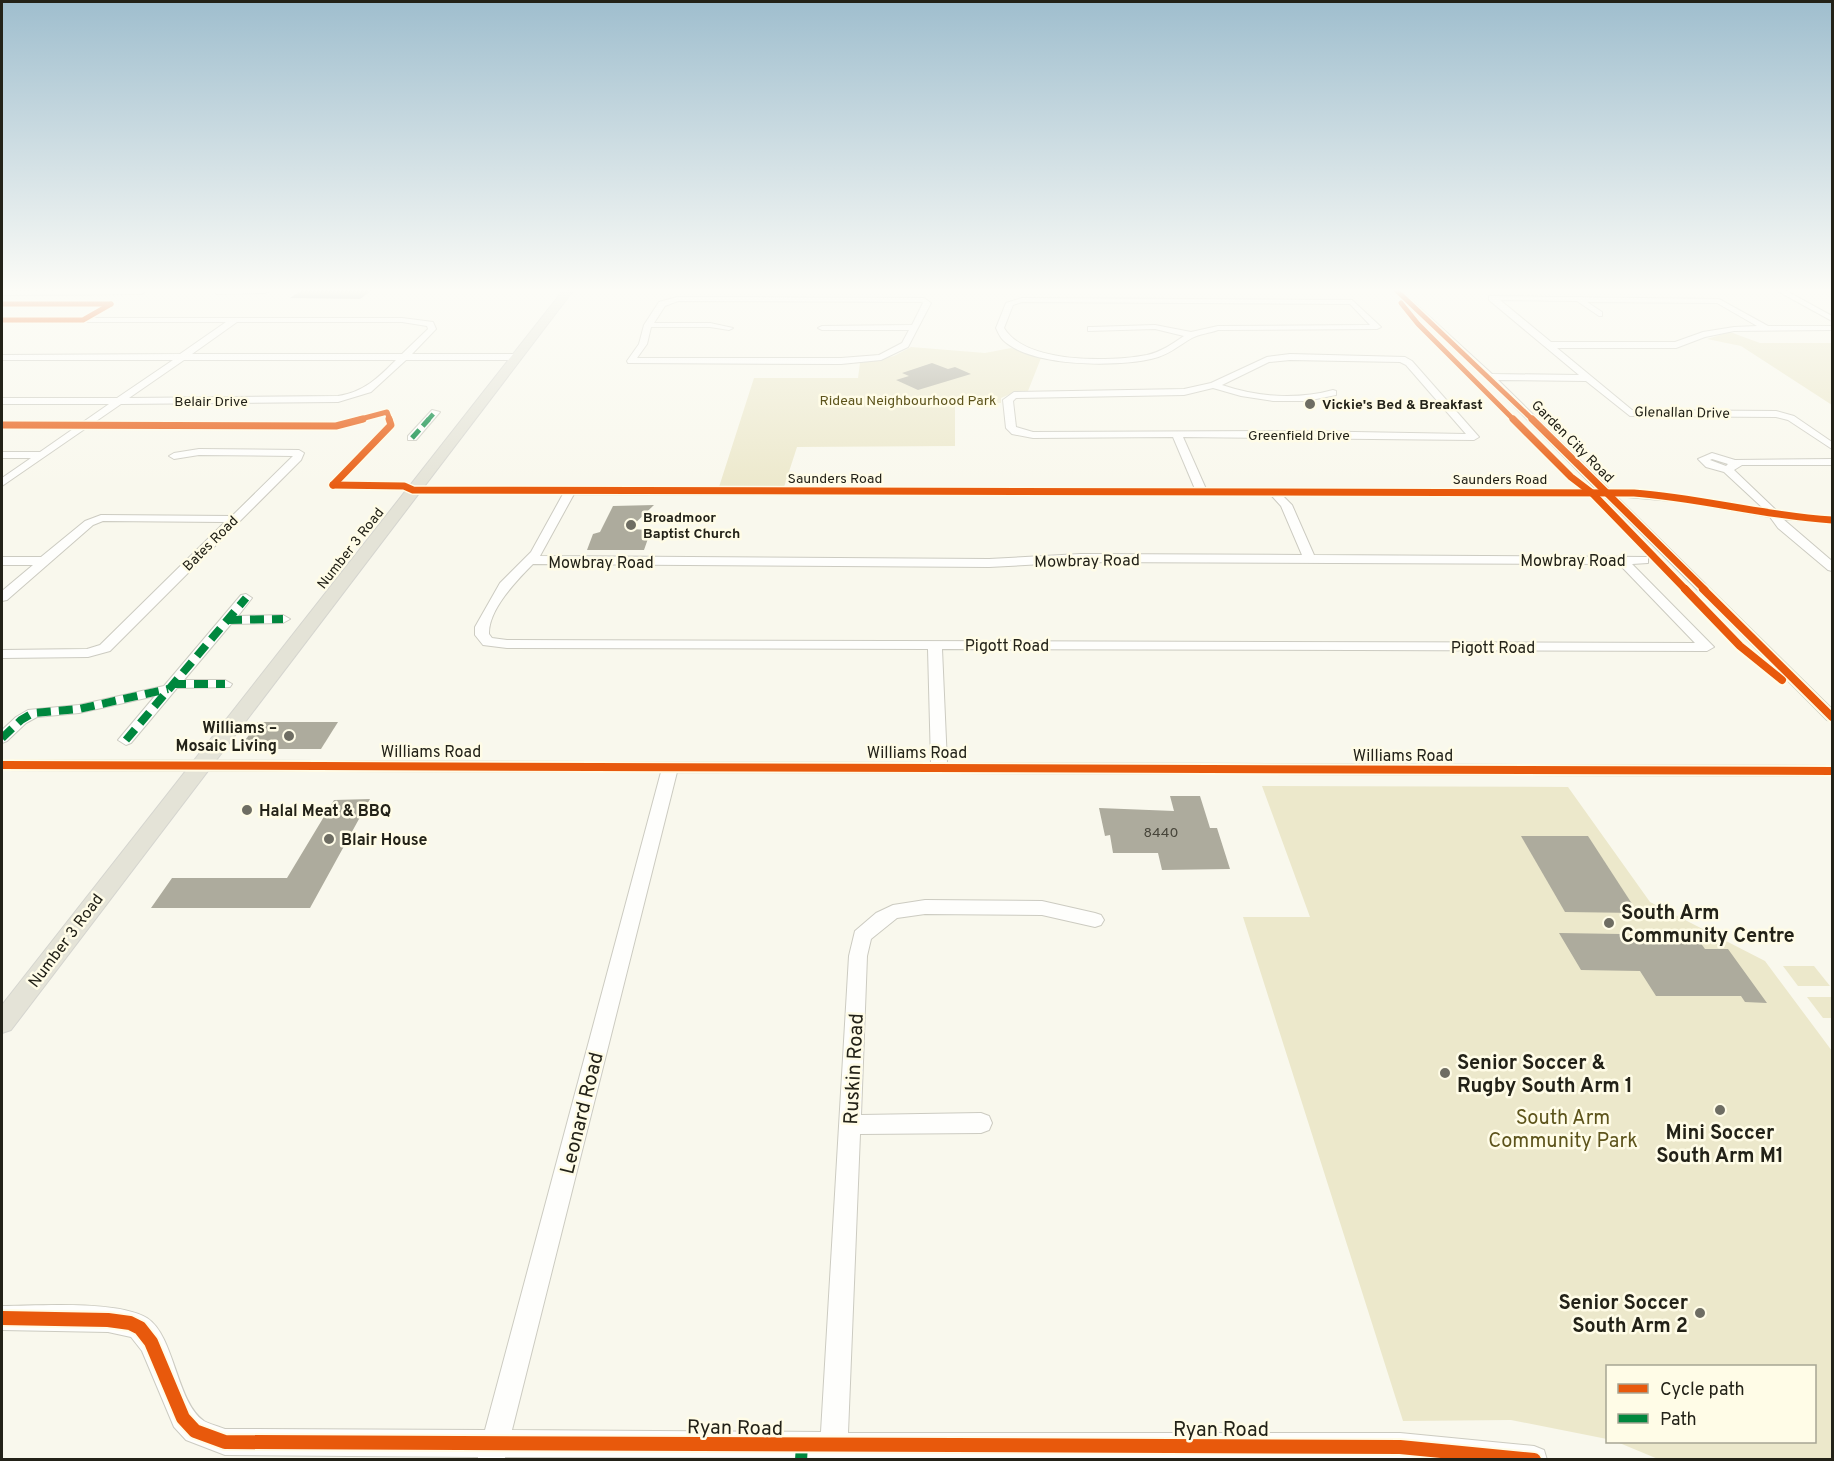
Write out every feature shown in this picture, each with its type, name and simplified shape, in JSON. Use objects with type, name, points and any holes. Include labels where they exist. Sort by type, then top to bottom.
[{"type":"main road","name":"Number 3 Road","points":[[2,1023],[413,490],[512,357]]},
{"type":"street","points":[[634,356],[631,361],[827,362],[877,356]]},
{"type":"street","points":[[1049,356],[1090,361],[1137,359],[1148,356]]},
{"type":"street","name":"Garden City Road","points":[[1468,356],[1833,717]]},
{"type":"street","name":"Glenallan Drive","points":[[1562,356],[1630,413],[1776,414],[1791,418],[1833,446]]},
{"type":"street","points":[[2,357],[512,357]]},
{"type":"street","points":[[2,483],[182,357]]},
{"type":"street","name":"Belair Drive","points":[[2,401],[344,399],[370,390],[410,357]]},
{"type":"street","name":"Greenfield Drive","points":[[1275,358],[1402,359],[1409,363],[1474,436],[1033,435],[1016,432],[1011,428],[1008,402],[1009,398],[1014,395],[1164,394],[1193,391],[1214,385],[1262,361],[1275,358]]},
{"type":"street","points":[[1490,377],[1588,378]]},
{"type":"street","points":[[1214,385],[1243,393],[1266,396],[1313,397],[1333,393]]},
{"type":"street","points":[[412,438],[435,412]]},
{"type":"street","points":[[1177,436],[1202,493]]},
{"type":"street","name":"Bates Road","points":[[2,654],[88,653],[105,648],[297,458],[298,453],[199,452],[174,456]]},
{"type":"street","points":[[2,455],[42,455]]},
{"type":"street","points":[[1833,462],[1732,467],[1769,507],[1782,526],[1833,567]]},
{"type":"street","name":"Saunders Road","points":[[413,490],[1256,493],[1280,496],[1309,493],[1605,493],[1670,496],[1774,517],[1833,520]]},
{"type":"street","name":"Pigott Road","points":[[570,490],[536,554],[508,581],[484,623],[482,635],[488,642],[507,644],[1707,647],[1622,561]]},
{"type":"street","points":[[1280,496],[1310,559]]},
{"type":"street","points":[[2,597],[89,523],[102,518],[235,519]]},
{"type":"street","name":"Mowbray Road","points":[[530,560],[988,563],[1080,558],[1644,560]]},
{"type":"street","points":[[2,561],[43,561]]},
{"type":"street","points":[[126,740],[246,598]]},
{"type":"street","points":[[228,620],[283,620]]},
{"type":"street","points":[[935,645],[939,767]]},
{"type":"street","points":[[2,738],[21,720],[33,713],[79,709],[170,687],[225,684]]},
{"type":"street","name":"Williams Road","points":[[2,765],[1833,771]]},
{"type":"street","name":"Leonard Road","points":[[493,1451],[670,767]]},
{"type":"street","name":"Ruskin Road","points":[[834,1446],[858,956],[862,936],[882,918],[893,912],[925,907],[1042,908],[1095,920]]},
{"type":"street","points":[[850,1125],[981,1123]]},
{"type":"street","name":"Ryan Road","points":[[2,1318],[108,1320],[130,1323],[140,1328],[151,1342],[183,1418],[195,1431],[214,1439],[237,1442],[493,1451],[801,1453],[834,1446],[1400,1447],[1534,1460]]},
{"type":"green space","name":"Rideau Neighbourhood Park","points":[[893,356],[1041,358],[1028,391],[1015,392],[1001,398],[1001,403],[955,403],[955,446],[797,447],[784,487],[719,487],[754,378],[858,378],[860,363]]},
{"type":"green space","points":[[1757,356],[1832,356],[1832,405]]},
{"type":"green space","name":"South Arm Community Park","points":[[1262,786],[1568,787],[1650,902],[1765,961],[1832,1051],[1832,1459],[1658,1459],[1619,1443],[1816,1443],[1816,1365],[1606,1365],[1606,1439],[1511,1420],[1403,1421],[1243,917],[1310,917]]},
{"type":"green space","points":[[1783,966],[1814,966],[1830,986],[1798,986]]},
{"type":"green space","points":[[1807,997],[1832,997],[1832,1018],[1823,1018]]},
{"type":"building","points":[[932,363],[948,369],[955,367],[971,374],[918,390],[896,380],[909,376],[902,373]]},
{"type":"building","name":"Broadmoor Baptist Church","points":[[654,505],[629,529],[651,530],[644,550],[587,550],[593,534],[600,532],[613,506]]},
{"type":"building","name":"Williams – Mosaic Living","points":[[258,722],[338,722],[321,749],[239,749]]},
{"type":"building","points":[[1170,796],[1200,796],[1210,828],[1217,828],[1230,869],[1162,870],[1158,853],[1113,853],[1110,835],[1105,836],[1099,808],[1174,811]]},
{"type":"building","name":"Blair House","points":[[370,799],[310,908],[151,908],[172,878],[287,878],[334,800]]},
{"type":"building","points":[[1521,836],[1588,836],[1638,913],[1565,912]]},
{"type":"building","points":[[1559,933],[1621,934],[1624,938],[1697,938],[1705,949],[1728,949],[1767,1003],[1745,1002],[1741,996],[1656,996],[1640,971],[1581,970]]},
{"type":"marked path","points":[[412,438],[435,412]]},
{"type":"marked path","points":[[126,740],[246,598]]},
{"type":"marked path","points":[[228,620],[283,619]]},
{"type":"marked path","points":[[172,684],[225,684]]},
{"type":"marked path","points":[[2,738],[21,720],[33,713],[79,709],[168,689]]},
{"type":"marked path","points":[[801,1460],[802,1446]]},
{"type":"cycle path","points":[[1450,356],[1571,477],[1592,493],[1740,646],[1782,680]]},
{"type":"cycle path","points":[[1468,356],[1832,717]]},
{"type":"cycle path","points":[[2,425],[336,426],[387,412],[391,425],[333,485]]},
{"type":"cycle path","points":[[333,485],[404,486],[413,490],[1634,493],[1684,498],[1782,516],[1832,520]]},
{"type":"cycle path","points":[[2,765],[1832,771]]},
{"type":"cycle path","points":[[2,1318],[108,1320],[130,1323],[140,1328],[151,1342],[183,1418],[195,1431],[225,1442],[1400,1447],[1534,1460]]},
{"type":"place","name":"Vickie's Bed & Breakfast","points":[[1310,404]]},
{"type":"place","name":"Broadmoor Baptist Church","points":[[631,525]]},
{"type":"place","name":"Williams – Mosaic Living","points":[[289,736]]},
{"type":"place","name":"Halal Meat & BBQ","points":[[247,810]]},
{"type":"place","name":"Blair House","points":[[329,839]]},
{"type":"place","name":"South Arm Community Centre","points":[[1609,923]]},
{"type":"place","name":"Senior Soccer & Rugby South Arm 1","points":[[1445,1073]]},
{"type":"place","name":"Mini Soccer South Arm M1","points":[[1720,1110]]},
{"type":"place","name":"Senior Soccer South Arm 2","points":[[1700,1313]]}]
